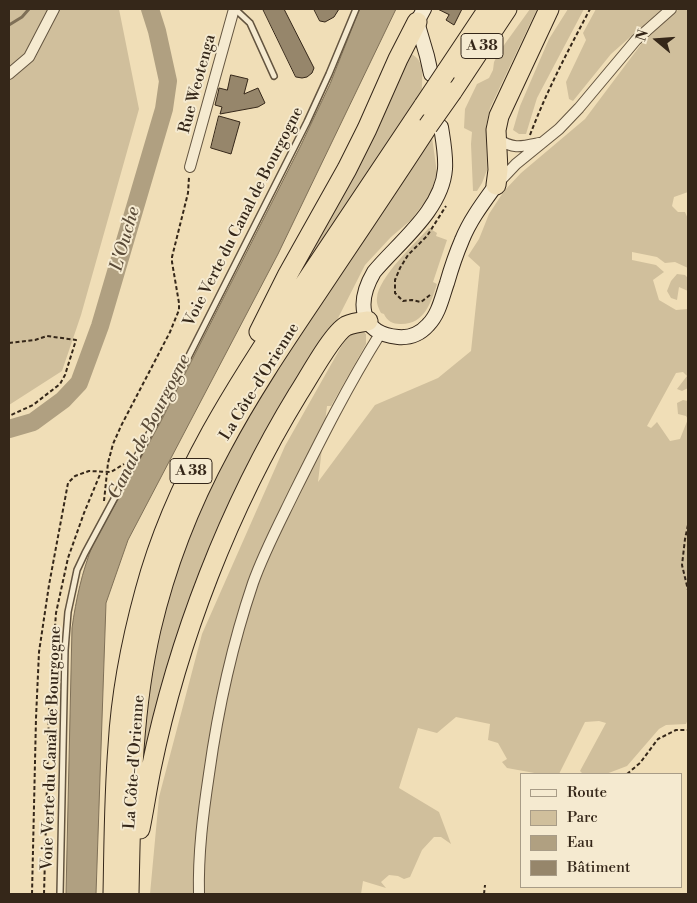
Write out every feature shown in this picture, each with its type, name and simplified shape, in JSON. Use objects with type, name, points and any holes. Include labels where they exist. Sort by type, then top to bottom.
[{"type":"highway","name":"La Côte-d'Orienne","points":[[113,894],[118,745],[128,667],[138,615],[152,568],[179,496],[197,458],[266,340],[424,105],[438,73],[488,9]]},
{"type":"highway","name":"La Côte-d'Orienne","points":[[129,894],[133,763],[143,668],[161,591],[173,554],[203,482],[220,448],[270,363],[434,126],[452,92],[507,9]]},
{"type":"highway","points":[[496,185],[498,170],[497,122],[549,9]]},
{"type":"highway","points":[[197,458],[287,276],[347,169],[420,15]]},
{"type":"highway","points":[[133,894],[139,834],[151,768],[170,692],[210,572],[247,487],[310,375],[340,331],[350,324],[374,327]]},
{"type":"main road","points":[[420,15],[427,56],[438,73]]},
{"type":"main road","points":[[434,126],[445,156],[442,186],[425,216],[383,261],[369,280],[363,301],[365,314],[374,327],[395,336],[409,336],[422,330],[431,322],[438,308],[463,238],[478,211],[496,185]]},
{"type":"street","points":[[9,74],[29,57],[54,9]]},
{"type":"street","name":"Rue Weotenga","points":[[190,167],[235,9]]},
{"type":"street","points":[[496,185],[516,164],[580,108],[636,40],[671,9]]},
{"type":"street","points":[[497,139],[510,146],[527,146],[543,142]]},
{"type":"street","points":[[199,894],[201,825],[213,745],[231,656],[243,614],[264,556],[358,369],[374,327]]},
{"type":"lane","points":[[235,9],[250,23],[274,76]]},
{"type":"lane","name":"Voie Verte du Canal de Bourgogne","points":[[60,894],[65,650],[68,612],[77,570],[307,122],[356,9]]},
{"type":"path","points":[[527,146],[540,108],[557,70],[590,9]]},
{"type":"path","points":[[102,519],[108,463],[113,444],[170,332],[179,310],[172,256],[188,193],[190,167]]},
{"type":"path","points":[[433,291],[421,302],[404,301],[395,293],[395,280],[408,255],[427,236],[447,204]]},
{"type":"path","points":[[9,343],[35,340],[47,336],[76,340],[65,375],[60,384],[33,405],[9,416]]},
{"type":"path","points":[[32,894],[36,718],[40,652],[49,585],[68,483],[75,476],[89,471],[107,473],[114,471],[140,449]]},
{"type":"path","points":[[688,525],[682,565],[688,590]]},
{"type":"path","points":[[688,636],[688,654]]},
{"type":"path","points":[[628,773],[640,763],[658,739],[676,730],[688,730]]},
{"type":"path","points":[[484,894],[485,885]]},
{"type":"green space","points":[[9,9],[119,9],[139,109],[81,315],[62,371],[9,405]]},
{"type":"green space","points":[[530,9],[537,9],[490,108],[486,126],[487,170],[477,191],[473,191],[472,132],[464,128],[465,109],[477,84],[489,78],[499,52]]},
{"type":"green space","points":[[568,9],[584,9],[537,98],[526,134],[519,134],[513,130],[520,106],[549,39]]},
{"type":"green space","points":[[596,9],[662,9],[611,54],[573,101],[569,99],[566,82],[586,40],[583,33]]},
{"type":"green space","points":[[679,9],[688,9],[688,192],[674,197],[672,206],[678,212],[685,212],[688,219],[688,268],[675,262],[665,263],[657,257],[632,252],[632,260],[656,265],[664,272],[653,280],[659,300],[676,310],[688,309],[688,388],[682,391],[677,389],[687,376],[683,372],[676,373],[647,426],[651,428],[657,422],[670,441],[680,439],[688,419],[688,719],[686,724],[666,725],[659,729],[627,766],[609,773],[582,773],[580,771],[606,723],[599,721],[585,722],[560,773],[534,773],[507,768],[502,762],[507,759],[498,743],[488,740],[490,724],[456,717],[437,733],[418,728],[399,788],[439,812],[451,844],[441,837],[434,837],[422,850],[410,877],[404,879],[389,875],[381,882],[386,888],[363,881],[361,894],[150,894],[159,797],[202,634],[285,446],[350,331],[360,328],[366,334],[366,344],[331,406],[327,406],[318,482],[375,405],[438,378],[471,351],[480,267],[468,256],[479,239],[489,214],[504,191],[521,173],[585,119],[642,43]]},
{"type":"green space","points":[[411,54],[421,64],[422,90],[297,279],[295,278],[406,56]]},
{"type":"green space","points":[[432,137],[437,173],[430,195],[411,220],[391,237],[365,265],[334,326],[265,442],[147,756],[142,757],[153,656],[171,587],[200,510],[225,453],[315,310]]},
{"type":"green space","points":[[429,228],[437,233],[436,236],[447,240],[433,282],[437,284],[432,298],[425,312],[415,321],[400,324],[393,323],[381,313],[377,304],[379,290],[398,261]]},
{"type":"green space","points":[[677,274],[685,275],[688,278],[688,291],[679,287],[677,300],[671,298],[667,291],[671,281]]},
{"type":"green space","points":[[683,400],[688,401],[688,419],[686,416],[678,414],[677,403]]},
{"type":"water","points":[[360,9],[396,9],[278,254],[128,540],[106,603],[96,894],[66,894],[72,628],[86,565],[93,544],[160,423],[301,145],[330,84]]},
{"type":"building","points":[[263,9],[284,9],[314,68],[307,77],[296,77]]},
{"type":"building","points":[[314,9],[339,9],[334,17],[325,22],[320,21]]},
{"type":"building","points":[[438,9],[462,9],[454,25],[446,20],[449,15]]},
{"type":"building","points":[[231,75],[248,79],[244,94],[258,88],[265,103],[258,107],[220,114],[222,107],[215,105],[219,88],[227,90]]},
{"type":"building","points":[[219,116],[240,122],[231,154],[211,148]]},
{"type":"waterway","points":[[9,25],[22,17],[29,9]]},
{"type":"waterway","name":"L'Ouche","points":[[9,429],[33,422],[63,400],[79,383],[100,326],[164,109],[168,81],[150,9]]},
{"type":"water label","name":"Canal de Bourgogne","points":[[150,427]]}]
